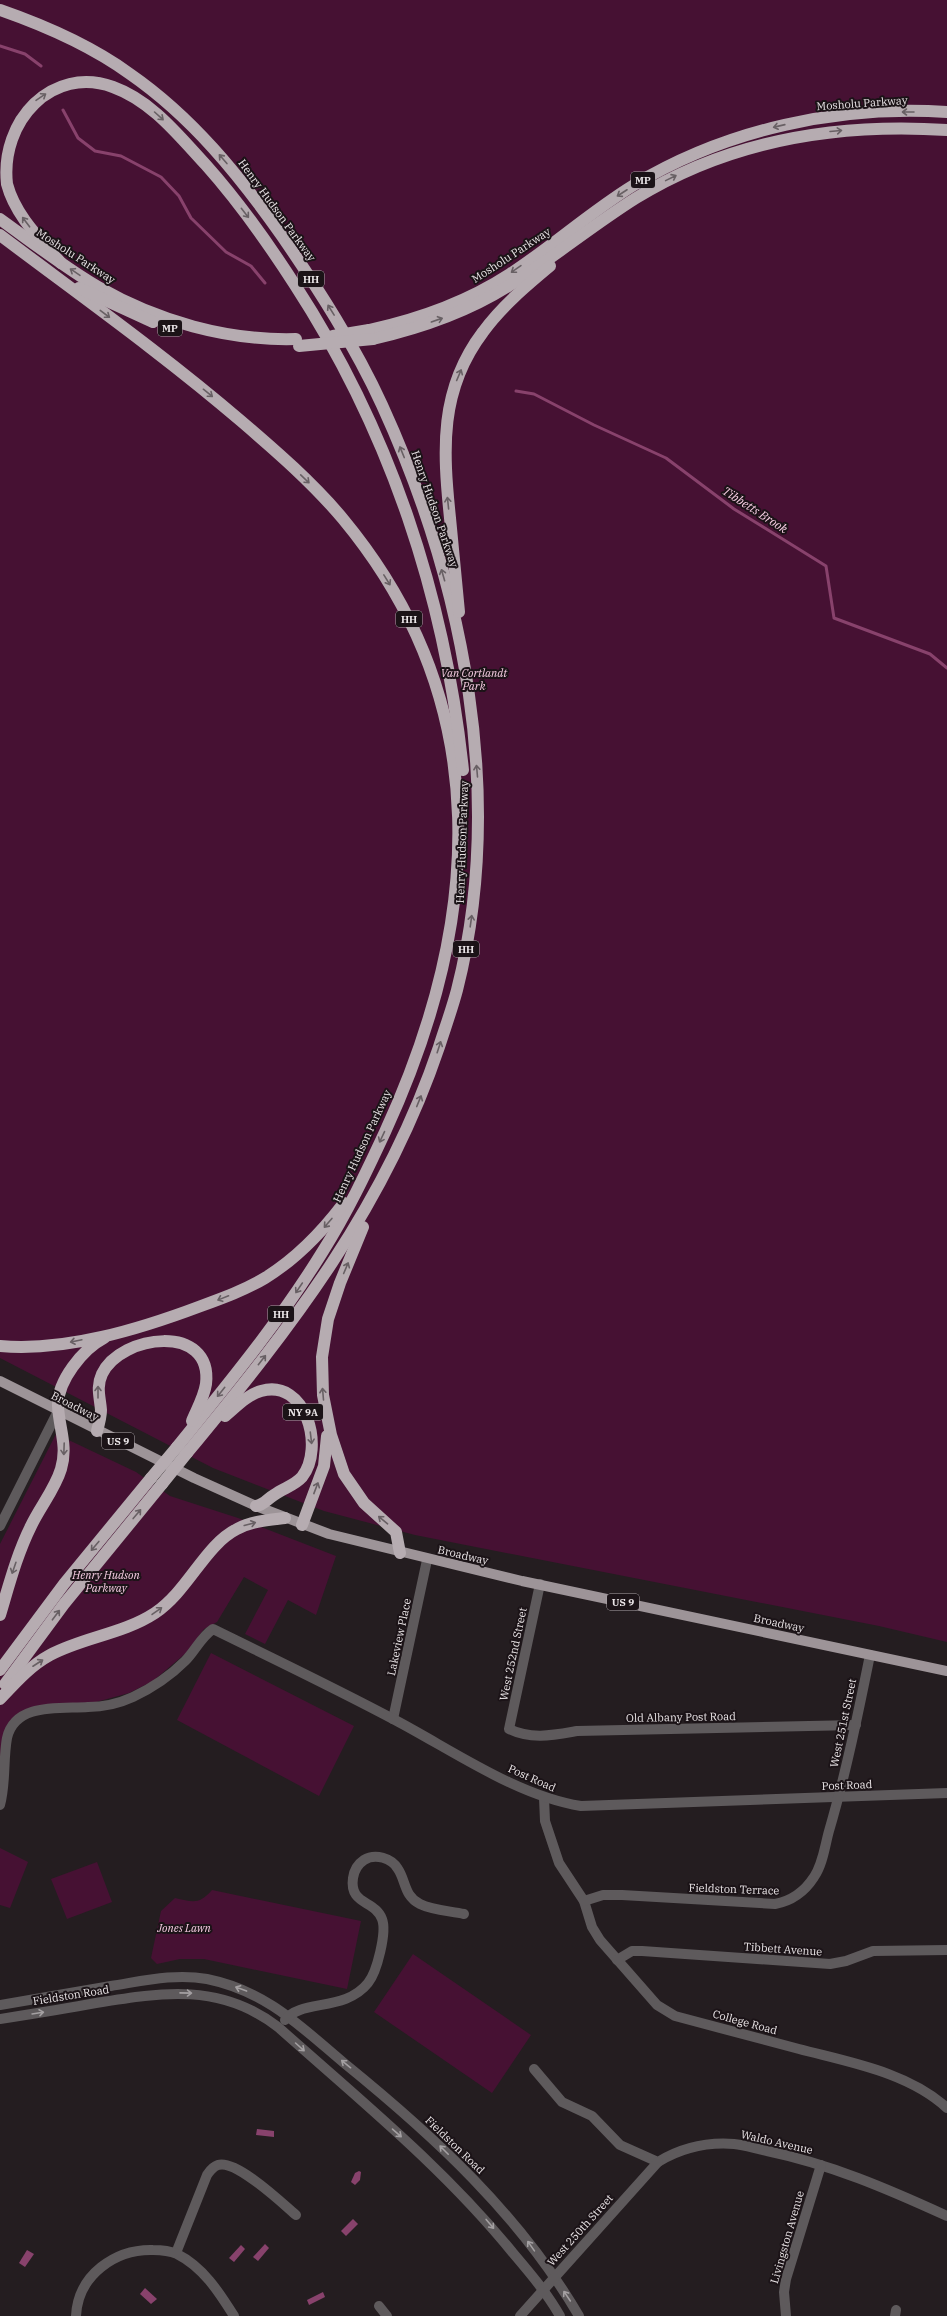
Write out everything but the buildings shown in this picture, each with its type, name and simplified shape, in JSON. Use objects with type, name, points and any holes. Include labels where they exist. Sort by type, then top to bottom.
[{"type":"highway","name":"Henry Hudson Parkway","points":[[0,10],[54,30],[89,47],[125,70],[160,96],[198,132],[225,162],[294,253],[337,320],[375,391],[393,430],[433,538],[454,617],[473,729],[478,784],[476,864],[470,928],[456,994],[431,1070],[405,1135],[381,1182],[356,1228],[320,1283],[275,1344],[64,1604],[0,1692]]},
{"type":"highway","points":[[61,262],[23,218],[12,199],[6,180],[4,162],[7,138],[22,112],[48,92],[79,84],[110,86],[136,99],[168,124],[216,177],[248,216],[316,316],[359,396],[400,494],[419,550],[443,639],[459,735],[463,773],[459,816]]},
{"type":"highway","name":"Mosholu Parkway","points":[[371,334],[421,317],[476,294],[511,273],[633,186],[669,166],[708,149],[767,129],[828,117],[889,112],[947,112]]},
{"type":"highway","name":"Mosholu Parkway","points":[[51,274],[129,312],[172,328],[251,344],[297,343],[334,336],[371,334],[419,327],[474,305],[510,285],[580,238],[621,208],[657,186],[702,164],[737,151],[788,139],[836,131],[900,128],[947,130]]},
{"type":"highway","name":"Mosholu Parkway","points":[[0,219],[110,294],[168,319],[235,335],[297,343]]},
{"type":"highway","name":"Henry Hudson Parkway","points":[[0,235],[193,381],[254,432],[317,491],[357,537],[380,569],[402,606],[430,667],[450,738],[458,786],[459,816],[456,888],[439,986],[406,1083],[367,1169],[334,1232],[296,1292],[244,1364],[64,1584],[0,1670]]},
{"type":"highway","points":[[463,667],[444,449],[450,403],[464,363],[482,333],[520,293],[580,238]]},
{"type":"highway","points":[[0,1346],[55,1345],[114,1333],[183,1313],[224,1298],[265,1278],[291,1259],[318,1234],[340,1208],[367,1169]]},
{"type":"highway","points":[[302,1525],[326,1457],[328,1438],[322,1370],[328,1319],[340,1283],[381,1182]]},
{"type":"highway","points":[[0,1615],[22,1546],[61,1470],[65,1446],[58,1411],[60,1391],[78,1359],[97,1342],[114,1333]]},
{"type":"highway","points":[[97,1431],[101,1411],[98,1387],[102,1373],[111,1361],[125,1352],[141,1345],[159,1341],[178,1342],[192,1349],[200,1358],[205,1368],[206,1380],[201,1402],[177,1447]]},
{"type":"highway","name":"NY 9A","points":[[203,1434],[242,1402],[261,1391],[282,1392],[301,1406],[307,1420],[312,1440],[311,1453],[306,1470],[290,1487],[256,1506]]},
{"type":"highway","points":[[325,1412],[335,1451],[346,1478],[364,1503],[396,1532],[400,1553]]},
{"type":"highway","points":[[0,1699],[27,1670],[46,1658],[65,1649],[129,1627],[155,1612],[179,1592],[215,1547],[228,1534],[248,1524],[285,1518]]},
{"type":"main road","name":"Broadway","points":[[0,1381],[97,1431],[256,1506],[302,1525],[349,1540],[427,1560],[947,1671]]},
{"type":"street","points":[[1,1523],[58,1411]]},
{"type":"street","name":"Lakeview Place","points":[[393,1719],[427,1560]]},
{"type":"street","name":"West 252nd Street","points":[[509,1728],[540,1584]]},
{"type":"street","name":"Post Road","points":[[0,1805],[4,1791],[8,1738],[18,1719],[41,1710],[88,1708],[131,1698],[170,1674],[186,1660],[207,1634],[213,1629],[393,1719],[524,1790],[544,1798],[581,1806],[947,1793]]},
{"type":"street","name":"West 251st Street","points":[[839,1797],[856,1725],[870,1655]]},
{"type":"street","name":"Old Albany Post Road","points":[[509,1728],[522,1734],[538,1736],[577,1731],[856,1725]]},
{"type":"street","name":"Fieldston Terrace","points":[[584,1901],[602,1895],[622,1895],[765,1904],[785,1902],[799,1893],[814,1876],[839,1797]]},
{"type":"street","points":[[544,1798],[545,1821],[559,1863],[584,1901]]},
{"type":"street","points":[[278,2027],[288,2016],[304,2009],[350,1998],[369,1983],[373,1975],[384,1929],[382,1919],[376,1910],[360,1900],[355,1893],[352,1883],[354,1874],[363,1861],[376,1856],[388,1860],[398,1867],[406,1890],[420,1904],[464,1914]]},
{"type":"street","name":"College Road","points":[[584,1901],[592,1927],[600,1940],[657,2005],[675,2016],[862,2066],[899,2079],[941,2102],[947,2108]]},
{"type":"street","name":"Tibbett Avenue","points":[[617,1960],[632,1952],[642,1951],[830,1964],[846,1961],[873,1951],[947,1950]]},
{"type":"street","name":"Fieldston Road","points":[[0,2005],[166,1977],[188,1977],[226,1984],[260,1996],[288,2016],[436,2141],[502,2208],[554,2278],[579,2316]]},
{"type":"street","points":[[144,1980],[147,1996]]},
{"type":"street","name":"Fieldston Road","points":[[0,2019],[147,1996],[187,1993],[222,1999],[251,2009],[278,2027],[444,2174],[488,2222],[543,2290],[560,2316]]},
{"type":"street","points":[[534,2069],[562,2102],[592,2116],[620,2145],[658,2162]]},
{"type":"street","name":"Waldo Avenue","points":[[658,2162],[671,2154],[698,2146],[735,2144],[821,2165],[857,2176],[947,2216]]},
{"type":"street","name":"West 250th Street","points":[[520,2316],[658,2162]]},
{"type":"street","points":[[176,2253],[207,2175],[211,2169],[219,2164],[227,2165],[241,2172],[265,2188],[296,2215]]},
{"type":"street","name":"Livingston Avenue","points":[[786,2316],[784,2292],[786,2279],[821,2165]]},
{"type":"street","points":[[76,2316],[80,2296],[87,2282],[97,2270],[114,2258],[136,2250],[176,2253],[205,2275],[234,2316]]},
{"type":"street","points":[[378,2306],[387,2316]]},
{"type":"green space","name":"Van Cortlandt Park","points":[[0,0],[947,0],[947,1642],[879,1626],[415,1535],[324,1511],[213,1468],[0,1358]]},
{"type":"green space","name":"Henry Hudson Parkway","points":[[56,1434],[136,1472],[170,1496],[238,1518],[336,1556],[316,1615],[288,1600],[265,1644],[245,1634],[268,1590],[244,1577],[217,1622],[204,1629],[186,1653],[153,1681],[129,1693],[89,1704],[14,1718],[0,1784],[0,1544]]},
{"type":"green space","points":[[211,1653],[354,1726],[319,1796],[177,1720]]},
{"type":"green space","points":[[0,1848],[28,1862],[10,1908],[0,1905]]},
{"type":"green space","points":[[97,1862],[112,1902],[67,1919],[51,1879]]},
{"type":"green space","name":"Jones Lawn","points":[[212,1890],[361,1921],[347,1989],[204,1959],[180,1959],[157,1964],[151,1958],[161,1911],[175,1898],[195,1901],[203,1898]]},
{"type":"green space","points":[[413,1954],[531,2035],[492,2093],[374,2012]]},
{"type":"shaded area","points":[[257,2129],[274,2131],[274,2137],[256,2135]]},
{"type":"shaded area","points":[[359,2171],[361,2172],[360,2180],[355,2185],[351,2182],[355,2173]]},
{"type":"shaded area","points":[[353,2219],[358,2224],[346,2236],[341,2231]]},
{"type":"shaded area","points":[[265,2244],[269,2248],[258,2261],[253,2257]]},
{"type":"shaded area","points":[[241,2245],[245,2249],[234,2262],[229,2258]]},
{"type":"shaded area","points":[[27,2250],[34,2254],[25,2267],[19,2263]]},
{"type":"shaded area","points":[[145,2288],[157,2299],[151,2304],[140,2294]]},
{"type":"shaded area","points":[[323,2292],[325,2297],[309,2305],[307,2300]]},
{"type":"waterway","name":"Tibbetts Brook","points":[[0,46],[25,54],[41,66]]},
{"type":"waterway","name":"Tibbetts Brook","points":[[63,110],[78,138],[95,151],[121,156],[161,177],[179,196],[191,218],[226,252],[251,266],[265,283]]},
{"type":"waterway","name":"Tibbetts Brook","points":[[516,391],[534,394],[594,425],[666,458],[734,509],[826,566],[834,618],[930,654],[947,668]]}]
